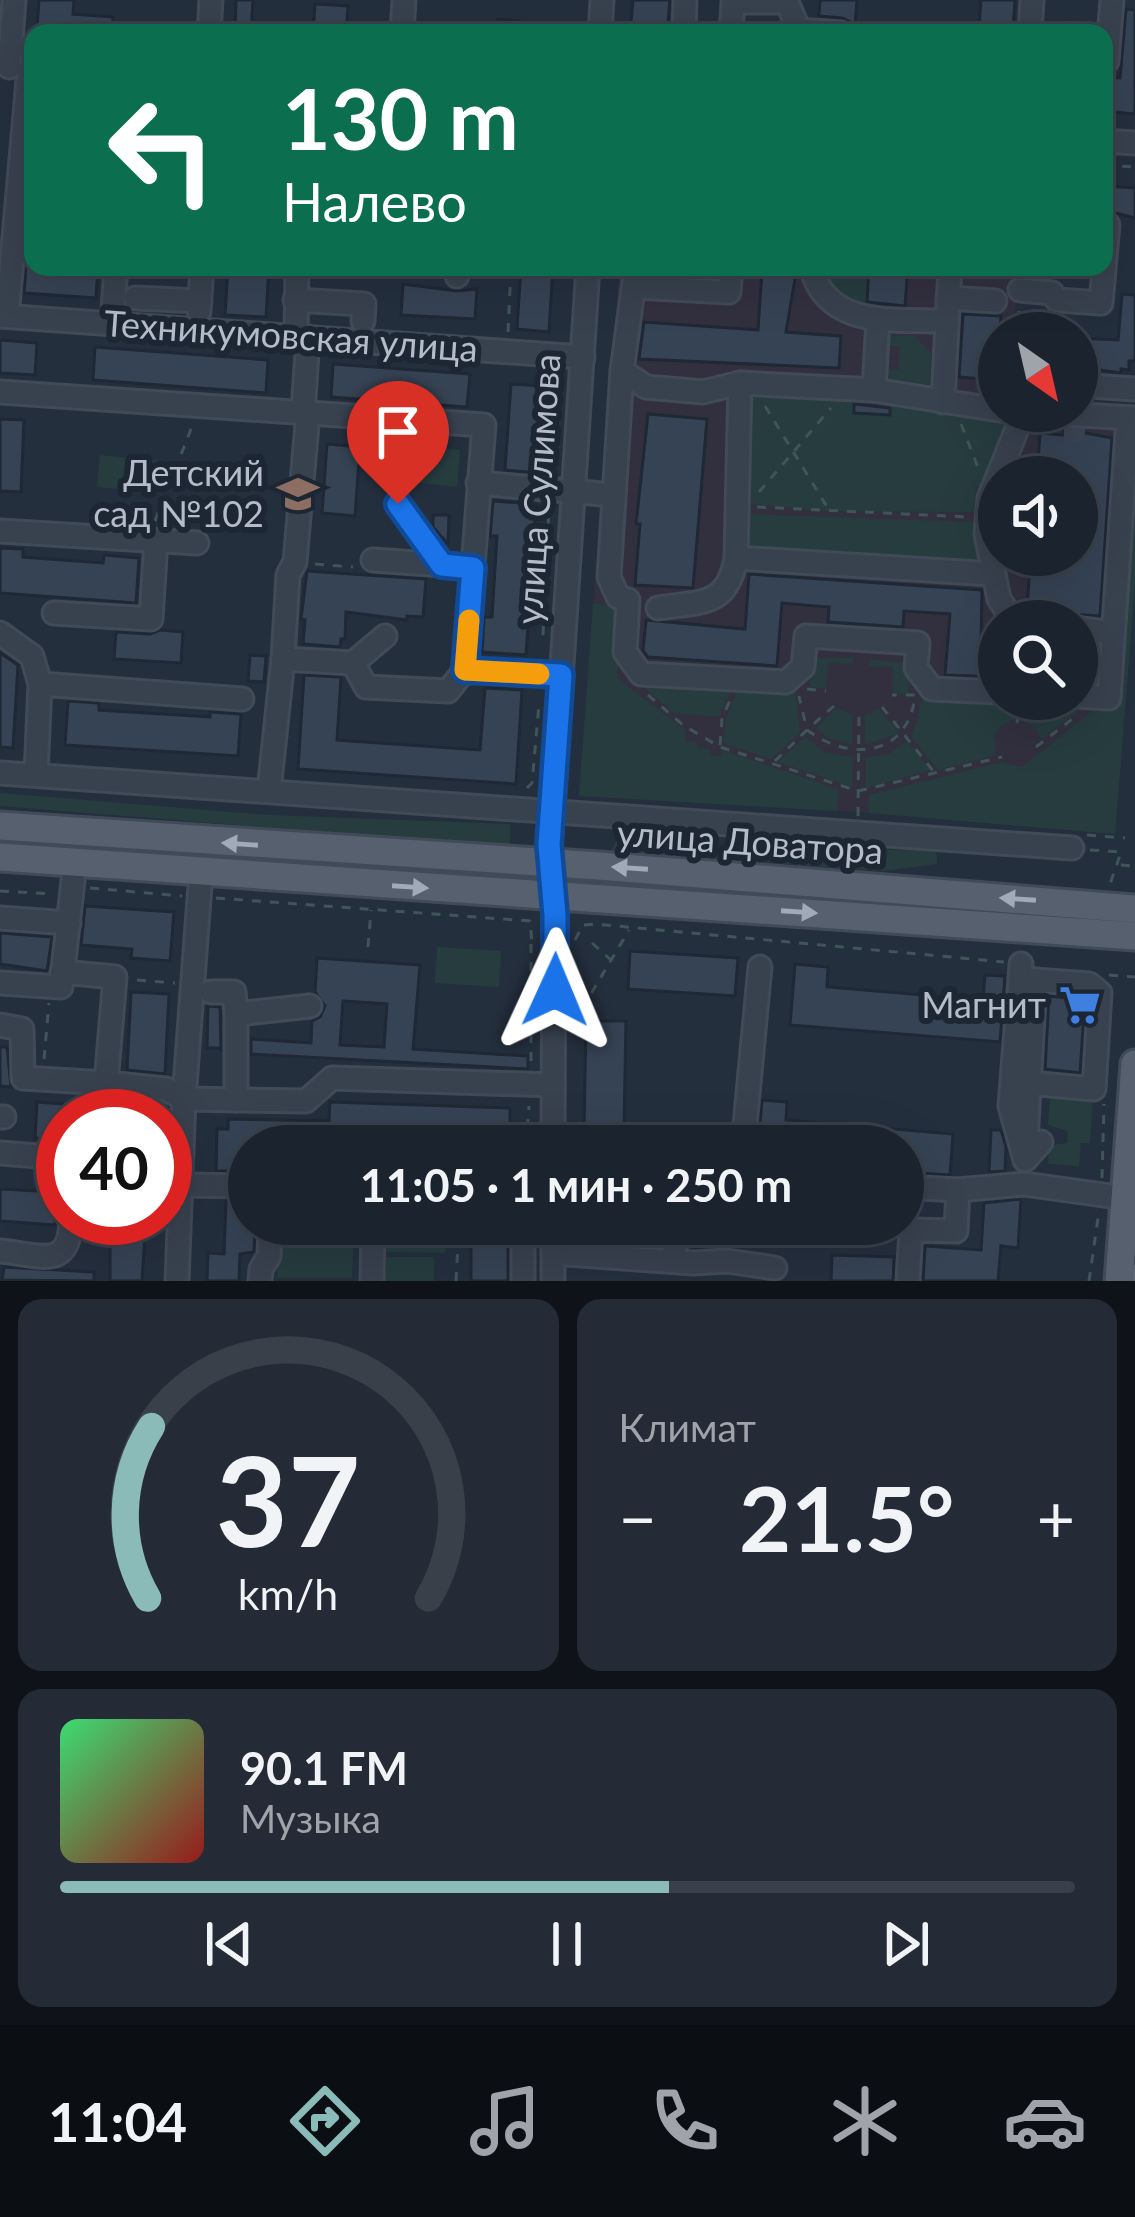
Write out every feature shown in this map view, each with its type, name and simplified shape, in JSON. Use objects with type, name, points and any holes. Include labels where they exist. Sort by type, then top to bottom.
[{"type":"main road","name":"улица Доватора","points":[[0,826],[1135,909]]},
{"type":"main road","name":"улица Доватора","points":[[0,857],[74,875],[201,885],[508,906],[554,896],[1135,936]]},
{"type":"main road","name":"улица Сулимова","points":[[549,864],[554,896]]},
{"type":"main road","points":[[1119,1281],[1113,1196],[1135,1064]]},
{"type":"street","points":[[4,316],[15,241],[18,68],[14,0]]},
{"type":"street","points":[[732,24],[734,2],[788,2],[797,24]]},
{"type":"street","points":[[112,323],[115,276]]},
{"type":"street","points":[[198,329],[201,276]]},
{"type":"street","points":[[269,791],[288,575],[295,562],[305,413],[296,276]]},
{"type":"street","name":"улица Сулимова","points":[[549,864],[551,675],[574,492],[572,356],[586,276]]},
{"type":"street","points":[[730,276],[729,292],[635,277],[622,371],[609,577],[618,597],[644,605],[716,598],[732,580],[746,384]]},
{"type":"street","points":[[816,276],[830,303],[846,314],[878,319],[995,301]]},
{"type":"street","points":[[950,276],[951,403]]},
{"type":"street","points":[[1020,290],[1052,292],[1057,300],[1101,303],[1103,276]]},
{"type":"street","points":[[135,298],[200,301]]},
{"type":"street","points":[[295,300],[364,304],[363,321]]},
{"type":"street","name":"Техникумовская улица","points":[[4,316],[572,356]]},
{"type":"street","points":[[874,390],[878,319]]},
{"type":"street","points":[[622,371],[646,388],[703,392],[746,384],[874,390],[978,408]]},
{"type":"street","points":[[1098,386],[1135,389]]},
{"type":"street","points":[[0,392],[484,425],[465,670],[448,691],[367,687],[353,663]]},
{"type":"street","points":[[1098,419],[1130,421]]},
{"type":"street","points":[[1098,427],[1130,421]]},
{"type":"street","points":[[1098,700],[1109,698],[1130,421]]},
{"type":"street","points":[[478,483],[614,495]]},
{"type":"street","points":[[398,504],[442,565]]},
{"type":"street","points":[[0,531],[197,543]]},
{"type":"street","points":[[54,614],[151,619],[152,540]]},
{"type":"street","points":[[736,558],[978,573]]},
{"type":"street","points":[[373,560],[473,568]]},
{"type":"street","points":[[644,605],[625,652],[640,674],[786,682],[803,667],[806,636],[918,643],[916,668],[932,689],[978,695]]},
{"type":"street","points":[[1098,631],[1113,633]]},
{"type":"street","points":[[0,633],[32,656],[40,684],[36,775]]},
{"type":"street","points":[[283,659],[353,663],[385,636]]},
{"type":"street","points":[[465,670],[551,675]]},
{"type":"street","points":[[40,684],[242,700]]},
{"type":"street","points":[[0,773],[1072,848]]},
{"type":"street","points":[[56,980],[74,875]]},
{"type":"street","points":[[186,1089],[203,988],[201,885]]},
{"type":"street","name":"улица Сулимова","points":[[549,1125],[542,1084],[556,943],[554,896]]},
{"type":"street","points":[[0,918],[69,923]]},
{"type":"street","points":[[745,1125],[760,967]]},
{"type":"street","points":[[1025,974],[1089,984],[1100,993],[1094,1089],[1029,1083]]},
{"type":"street","points":[[1024,1184],[1029,1083],[1025,974]]},
{"type":"street","points":[[1025,974],[1010,1106],[1025,1160]]},
{"type":"street","points":[[0,982],[115,977],[106,1083]]},
{"type":"street","points":[[203,988],[234,992],[236,1100]]},
{"type":"street","points":[[236,1014],[310,1006]]},
{"type":"street","points":[[0,1025],[22,1029],[22,1078],[166,1089]]},
{"type":"street","points":[[192,1099],[306,1101],[332,1078],[542,1084]]},
{"type":"street","points":[[1025,1160],[1041,1142]]},
{"type":"street","points":[[0,1154],[36,1156]]},
{"type":"street","points":[[924,1188],[1024,1184],[1113,1196]]},
{"type":"street","points":[[192,1185],[228,1186]]},
{"type":"street","points":[[908,1281],[911,1230],[956,1231],[958,1190]]},
{"type":"street","points":[[0,1251],[53,1256],[64,1253],[69,1245]]},
{"type":"street","points":[[176,1281],[178,1245]]},
{"type":"street","points":[[260,1281],[269,1245]]},
{"type":"street","points":[[372,1281],[373,1245]]},
{"type":"street","points":[[523,1245],[523,1281]]},
{"type":"street","points":[[553,1245],[553,1281]]},
{"type":"street","points":[[553,1252],[687,1266],[727,1261],[775,1268]]},
{"type":"path","points":[[507,352],[511,276]]},
{"type":"path","points":[[1019,312],[1020,290]]},
{"type":"path","points":[[516,809],[516,800],[532,783],[551,675],[550,489],[572,356]]},
{"type":"path","points":[[746,384],[830,511]]},
{"type":"path","points":[[848,389],[747,507],[978,518]]},
{"type":"path","points":[[951,403],[978,469]]},
{"type":"path","points":[[152,540],[201,406]]},
{"type":"path","points":[[295,562],[366,568],[373,560]]},
{"type":"path","points":[[736,684],[722,718],[720,747],[858,791],[1002,757]]},
{"type":"path","points":[[826,691],[799,688],[798,705],[807,730],[832,744],[859,749],[875,748],[904,733],[915,695],[892,695]]},
{"type":"path","points":[[773,762],[834,706]]},
{"type":"path","points":[[882,707],[935,773]]},
{"type":"path","points":[[858,835],[859,715]]},
{"type":"path","points":[[1036,747],[1058,720]]},
{"type":"path","points":[[1072,848],[1121,853],[1104,898]]},
{"type":"path","points":[[1120,865],[1135,866]]},
{"type":"path","points":[[0,891],[48,896],[74,875],[201,885],[371,908],[508,906],[530,921],[542,1084],[531,1125]]},
{"type":"path","points":[[368,947],[371,908]]},
{"type":"path","points":[[573,1024],[629,928]]},
{"type":"path","points":[[531,943],[556,943]]},
{"type":"path","points":[[592,943],[612,961]]},
{"type":"path","points":[[1096,971],[1135,977]]},
{"type":"path","points":[[115,977],[203,988]]},
{"type":"path","points":[[42,1079],[56,980]]},
{"type":"path","points":[[1089,1281],[1113,1196],[1106,1089]]},
{"type":"path","points":[[1095,1110],[1104,1112]]},
{"type":"path","points":[[456,1281],[458,1245]]},
{"type":"shaded area","points":[[618,276],[1020,276],[1015,312],[978,312],[978,432],[1098,432],[1098,402],[1135,404],[1135,584],[1115,834],[858,812],[579,796]]},
{"type":"green space","points":[[824,276],[869,276],[867,307],[840,302]]},
{"type":"green space","points":[[914,335],[931,353],[930,382],[921,389],[894,385],[882,370],[898,370],[900,347],[884,345],[887,337]]},
{"type":"green space","points":[[758,391],[854,399],[854,414],[891,416],[892,402],[978,415],[978,432],[1006,432],[997,456],[978,456],[974,512],[830,511],[751,504],[743,490],[747,401]]},
{"type":"green space","points":[[405,445],[460,450],[457,487],[402,481]]},
{"type":"green space","points":[[100,455],[161,461],[157,493],[97,487]]},
{"type":"green space","points":[[1135,473],[1135,584],[1115,834],[869,813],[869,795],[1002,762],[1022,767],[1081,720],[1098,720],[1098,706],[1116,708]]},
{"type":"green space","points":[[750,514],[974,522],[978,564],[764,555],[749,543]]},
{"type":"green space","points":[[593,604],[614,605],[622,615],[617,678],[685,730],[685,741],[710,749],[711,755],[721,756],[722,750],[838,789],[837,811],[579,796]]},
{"type":"green space","points":[[816,658],[854,658],[853,664],[828,662],[826,689],[810,687]]},
{"type":"green space","points":[[870,659],[908,664],[909,694],[893,693],[893,667],[869,666]]},
{"type":"green space","points":[[636,680],[733,686],[719,717],[674,713]]},
{"type":"green space","points":[[739,686],[795,689],[800,733],[772,759],[723,743]]},
{"type":"green space","points":[[923,696],[978,700],[978,720],[1015,720],[994,734],[996,755],[938,770],[912,737]]},
{"type":"green space","points":[[837,708],[852,715],[852,744],[830,739],[816,728]]},
{"type":"green space","points":[[879,709],[899,733],[865,745],[865,715]]},
{"type":"green space","points":[[1022,720],[1066,720],[1042,739]]},
{"type":"green space","points":[[805,737],[824,752],[853,757],[852,787],[778,762]]},
{"type":"green space","points":[[907,741],[930,770],[866,788],[866,758],[889,754]]},
{"type":"green space","points":[[0,793],[269,815],[510,824],[510,847],[0,806]]},
{"type":"green space","points":[[616,841],[855,856],[860,849],[936,851],[937,864],[883,871],[611,851]]},
{"type":"green space","points":[[437,947],[501,951],[499,987],[435,983]]},
{"type":"green space","points":[[1050,1092],[1093,1094],[1090,1143],[1081,1143],[1079,1166],[1048,1164],[1049,1145],[1067,1143],[1068,1131],[1048,1125]]},
{"type":"green space","points":[[278,1245],[353,1245],[352,1278],[277,1278]]},
{"type":"green space","points":[[383,1245],[445,1245],[445,1253],[383,1252]]},
{"type":"green space","points":[[382,1257],[434,1257],[434,1281],[383,1281]]},
{"type":"building","points":[[39,0],[74,0],[73,14],[113,17],[113,24],[37,24]]},
{"type":"building","points":[[236,0],[253,0],[252,24],[235,24]]},
{"type":"building","points":[[633,0],[670,0],[668,24],[631,24]]},
{"type":"building","points":[[820,0],[857,0],[855,24],[819,16]]},
{"type":"building","points":[[981,0],[1015,0],[1013,24],[979,24]]},
{"type":"building","points":[[315,4],[348,6],[347,24],[314,24]]},
{"type":"building","points":[[1126,9],[1135,10],[1135,114],[1113,112],[1113,78],[1120,78]]},
{"type":"building","points":[[1113,187],[1135,188],[1135,218],[1113,212]]},
{"type":"building","points":[[25,276],[97,276],[96,298],[24,293]]},
{"type":"building","points":[[227,276],[268,276],[266,317],[225,315]]},
{"type":"building","points":[[520,276],[552,276],[549,332],[517,329]]},
{"type":"building","points":[[762,276],[795,276],[786,332],[841,336],[839,368],[639,359],[644,322],[758,330]]},
{"type":"building","points":[[868,276],[907,276],[905,306],[867,302]]},
{"type":"building","points":[[403,284],[477,289],[475,319],[401,315]]},
{"type":"building","points":[[1122,294],[1135,295],[1135,361],[1129,361],[1129,370],[1121,369],[1121,373],[1098,370],[1098,339],[1118,340]]},
{"type":"building","points":[[963,314],[978,315],[978,379],[959,377]]},
{"type":"building","points":[[0,340],[37,343],[35,375],[0,373]]},
{"type":"building","points":[[95,347],[268,360],[266,393],[93,380]]},
{"type":"building","points":[[333,364],[470,374],[467,407],[331,397]]},
{"type":"building","points":[[511,384],[544,386],[538,473],[505,470]]},
{"type":"building","points":[[854,404],[890,408],[890,415],[854,413]]},
{"type":"building","points":[[648,414],[707,419],[693,588],[635,585],[640,524],[636,524]]},
{"type":"building","points":[[0,419],[24,420],[21,492],[0,491]]},
{"type":"building","points":[[1080,432],[1112,438],[1100,616],[1098,600],[1027,600],[1029,576],[1098,576],[1098,456],[1038,456],[1040,433]]},
{"type":"building","points":[[327,444],[360,447],[355,516],[322,513]]},
{"type":"building","points":[[493,501],[536,504],[526,655],[482,652],[484,617],[492,617],[497,536],[490,536]]},
{"type":"building","points":[[433,515],[449,515],[448,544],[433,527]]},
{"type":"building","points":[[0,548],[23,549],[23,557],[103,563],[104,555],[139,558],[136,603],[0,593]]},
{"type":"building","points":[[307,571],[426,579],[423,617],[407,616],[407,620],[346,612],[340,647],[303,644]]},
{"type":"building","points":[[749,574],[982,590],[978,676],[945,675],[950,614],[904,611],[903,627],[828,622],[829,607],[782,603],[777,666],[648,657],[643,651],[646,620],[745,629]]},
{"type":"building","points":[[116,632],[183,632],[181,663],[114,659]]},
{"type":"building","points":[[0,653],[18,665],[13,748],[0,747]]},
{"type":"building","points":[[250,655],[266,656],[264,682],[248,681]]},
{"type":"building","points":[[304,675],[341,677],[337,740],[480,750],[485,688],[522,690],[516,784],[298,769]]},
{"type":"building","points":[[68,701],[99,703],[99,710],[210,717],[210,712],[241,714],[238,756],[65,745]]},
{"type":"building","points":[[85,906],[174,912],[170,961],[131,958],[132,949],[81,945]]},
{"type":"building","points":[[0,933],[52,937],[47,971],[0,964]]},
{"type":"building","points":[[630,951],[738,958],[735,996],[628,989]]},
{"type":"building","points":[[317,958],[420,965],[413,1049],[528,1056],[528,1069],[251,1054],[251,1039],[311,1043],[312,1021],[325,1006],[315,992]],"holes":[[[343,1001],[387,1004],[384,1047],[340,1045]]]},
{"type":"building","points":[[795,964],[828,967],[827,987],[983,1000],[985,975],[1005,976],[1000,1042],[790,1025]]},
{"type":"building","points":[[131,992],[169,994],[165,1074],[127,1070]]},
{"type":"building","points":[[1049,996],[1085,1000],[1080,1073],[1045,1069]]},
{"type":"building","points":[[208,1006],[220,1007],[221,1048],[207,1048]]},
{"type":"building","points":[[586,1021],[626,1021],[624,1125],[584,1125]]},
{"type":"building","points":[[0,1047],[7,1047],[11,1087],[0,1086]]},
{"type":"building","points":[[762,1100],[787,1102],[786,1120],[846,1125],[768,1125],[760,1124]]},
{"type":"building","points":[[330,1102],[510,1108],[510,1125],[228,1125],[228,1119],[329,1121]]},
{"type":"building","points":[[217,1129],[228,1129],[228,1171],[216,1171]]},
{"type":"building","points":[[991,1130],[1001,1130],[1005,1171],[989,1172]]},
{"type":"building","points":[[924,1132],[953,1134],[950,1175],[924,1173]]},
{"type":"building","points":[[0,1189],[36,1191],[36,1224],[0,1221]]},
{"type":"building","points":[[1021,1199],[1018,1248],[1001,1246],[998,1281],[923,1281],[925,1246],[981,1250],[984,1203]]},
{"type":"building","points":[[228,1201],[228,1245],[254,1245],[254,1252],[240,1254],[239,1281],[207,1281],[208,1253],[224,1254]]},
{"type":"building","points":[[110,1245],[144,1245],[142,1281],[110,1281]]},
{"type":"building","points":[[471,1245],[508,1245],[508,1281],[471,1281]]},
{"type":"building","points":[[832,1255],[894,1257],[893,1281],[831,1281]]},
{"type":"building","points":[[4,1267],[94,1272],[94,1281],[2,1280]]},
{"type":"tram line","points":[[1134,1281],[1135,1266]]},
{"type":"slow traffic","points":[[469,620],[465,670],[539,674]]},
{"type":"place","name":"Детский сад №102","points":[[298,494]]},
{"type":"place","name":"Магнит","points":[[1080,1005]]},
{"type":"route","points":[[398,504],[442,565],[473,568],[465,670],[561,675],[549,845],[555,990]]}]
